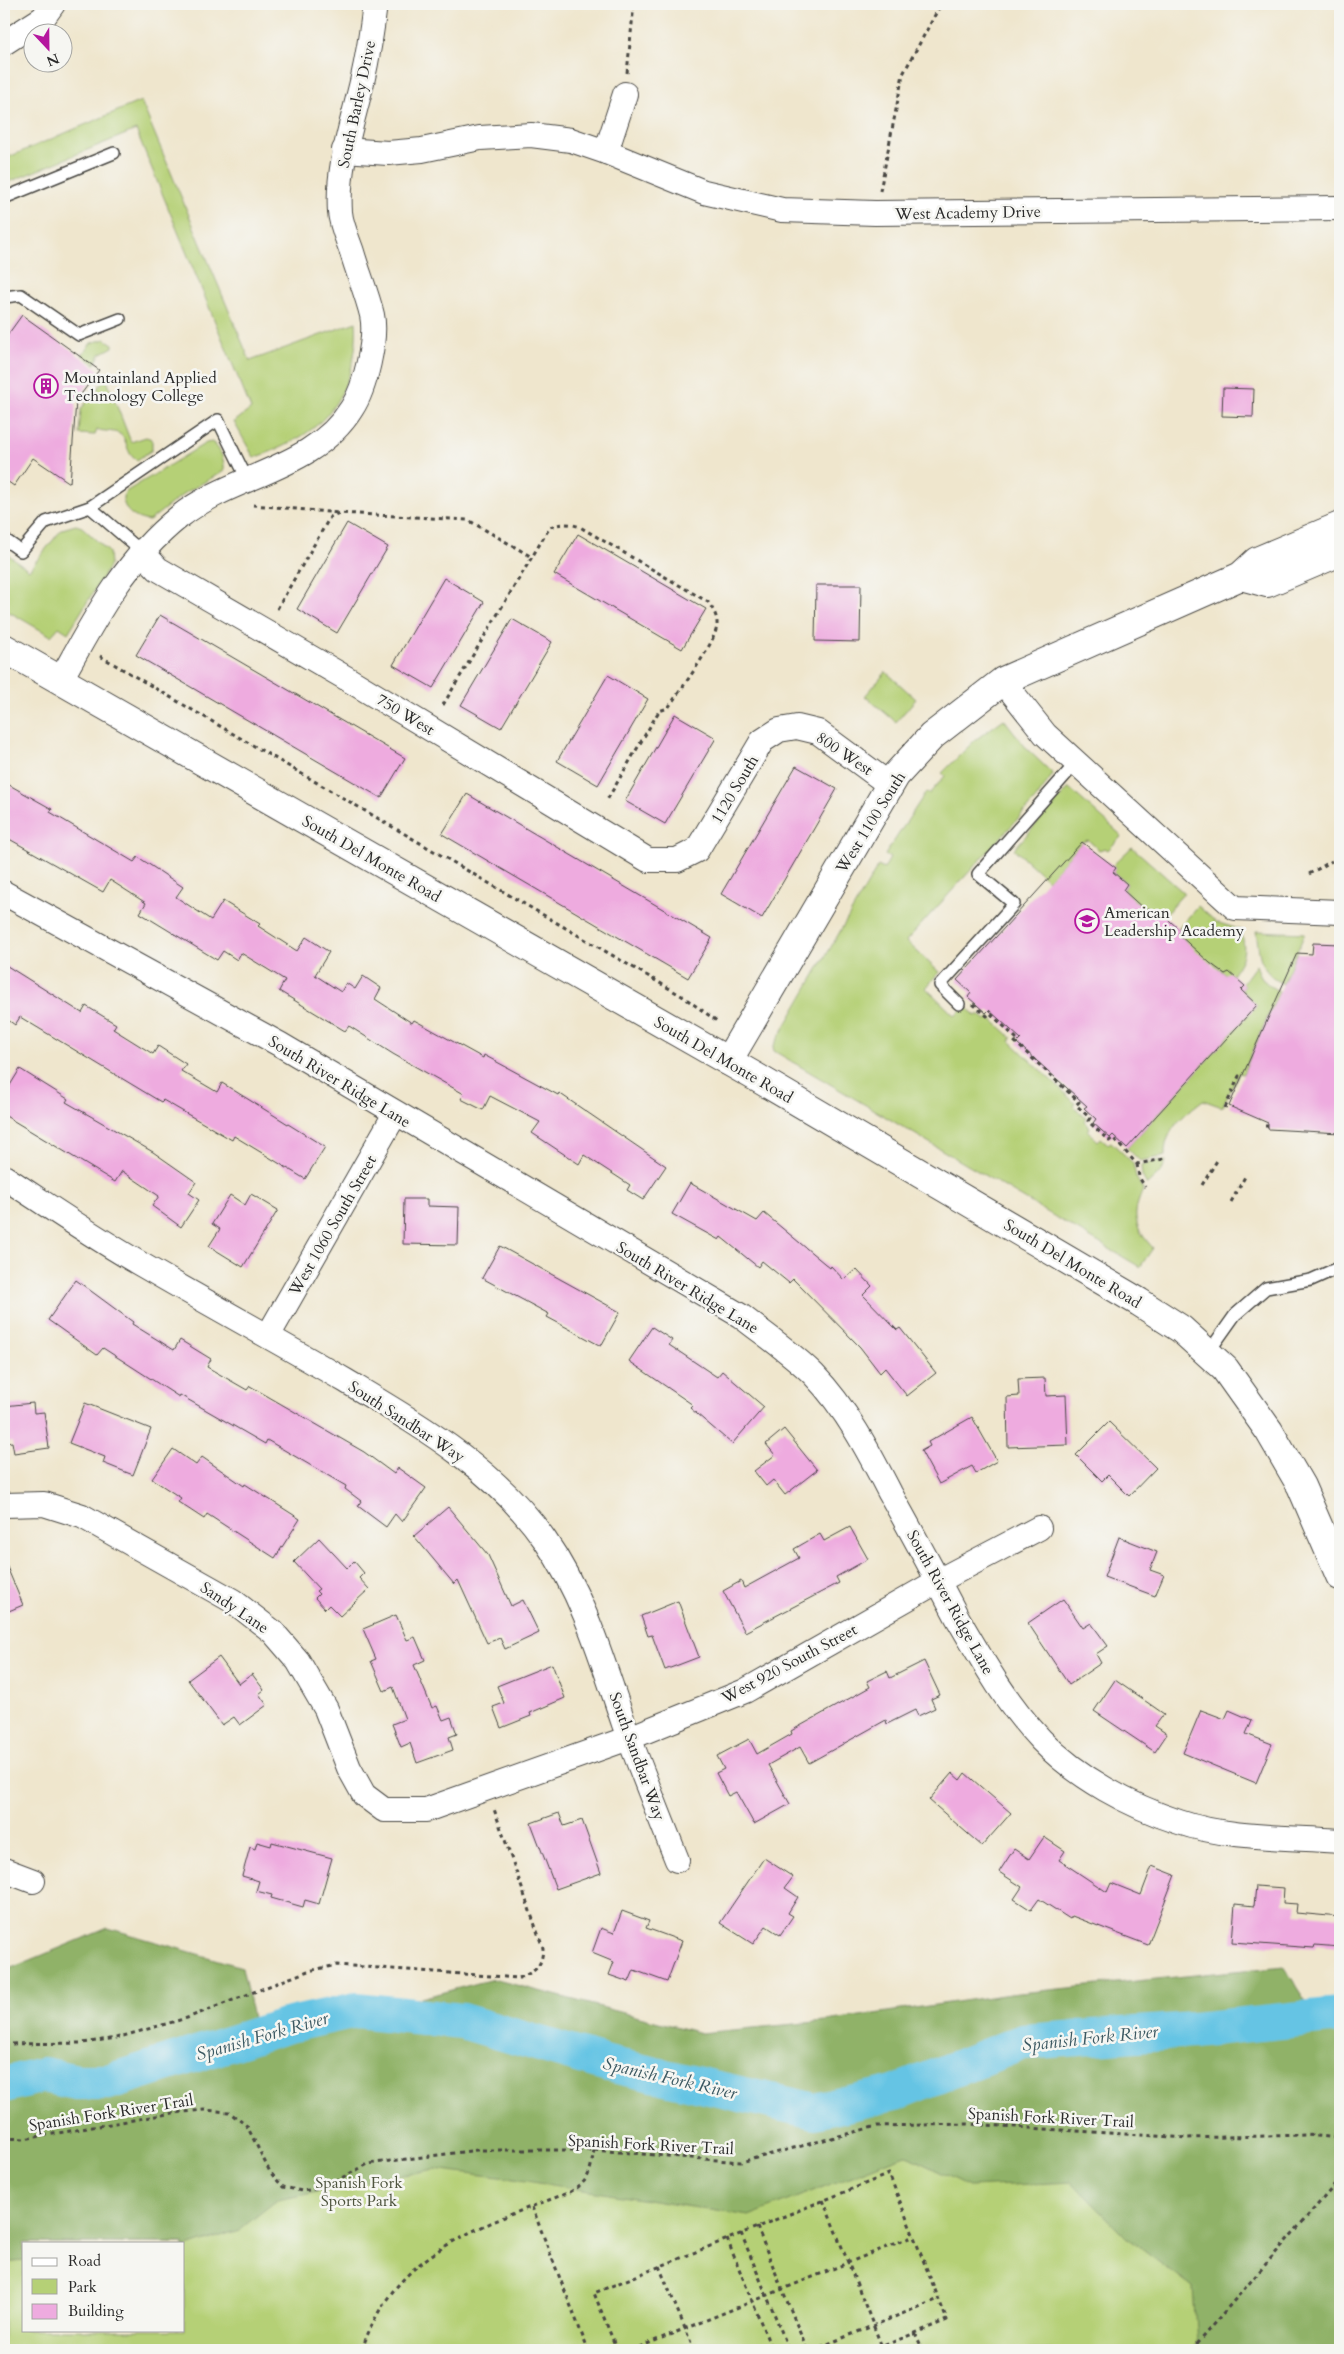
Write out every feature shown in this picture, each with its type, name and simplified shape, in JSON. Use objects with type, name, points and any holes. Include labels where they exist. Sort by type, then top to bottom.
[{"type":"street","points":[[4,43],[43,18],[53,4]]},
{"type":"street","name":"South Barley Drive","points":[[60,681],[112,589],[141,551],[180,516],[247,479],[306,454],[333,432],[352,408],[365,380],[371,351],[372,318],[340,215],[339,186],[344,150],[362,82],[375,4]]},
{"type":"street","points":[[606,152],[626,94]]},
{"type":"street","name":"West Academy Drive","points":[[344,150],[388,154],[422,150],[480,138],[531,135],[571,140],[606,152],[704,192],[782,210],[876,213],[1340,208]]},
{"type":"street","name":"West 1100 South","points":[[728,1060],[890,785],[932,736],[1003,681],[1241,576],[1257,560],[1340,526]]},
{"type":"street","name":"750 West","points":[[141,551],[158,569],[346,678],[648,860],[677,860]]},
{"type":"street","points":[[1241,576],[1267,584],[1340,552]]},
{"type":"street","name":"South Del Monte Road","points":[[4,648],[728,1060],[1139,1302],[1181,1329],[1225,1369],[1269,1431],[1301,1486],[1340,1576]]},
{"type":"street","points":[[1003,681],[1045,734],[1235,908],[1308,909],[1340,912]]},
{"type":"street","name":"1120 South","points":[[677,860],[697,850],[762,741],[779,730],[797,727]]},
{"type":"street","name":"800 West","points":[[797,727],[818,732],[890,785]]},
{"type":"street","name":"South River Ridge Lane","points":[[4,892],[281,1045],[395,1114],[741,1316],[814,1375],[844,1413],[868,1451],[986,1667],[1012,1706],[1042,1741],[1076,1770],[1108,1790],[1181,1823],[1224,1832],[1340,1841]]},
{"type":"street","name":"West 1060 South Street","points":[[268,1336],[395,1114]]},
{"type":"street","name":"South Sandbar Way","points":[[4,1177],[142,1265],[413,1420],[468,1459],[512,1500],[544,1539],[574,1589],[589,1622],[630,1738],[677,1860]]},
{"type":"street","name":"Sandy Lane","points":[[4,1505],[44,1504],[82,1516],[233,1601],[273,1632],[298,1662],[326,1709],[349,1768],[364,1795],[384,1810]]},
{"type":"street","name":"West 920 South Street","points":[[384,1810],[426,1810],[630,1738],[745,1691],[938,1581],[1039,1528]]},
{"type":"street","points":[[4,1870],[33,1881]]},
{"type":"lane","points":[[4,198],[114,153]]},
{"type":"lane","points":[[4,297],[21,295],[79,334],[120,319]]},
{"type":"lane","points":[[4,539],[21,551],[46,522],[90,507],[218,420],[247,479]]},
{"type":"lane","points":[[90,507],[141,551]]},
{"type":"lane","points":[[965,1003],[940,985],[1014,904],[978,874],[1076,763]]},
{"type":"lane","points":[[1208,1354],[1234,1315],[1266,1288],[1311,1280],[1340,1267]]},
{"type":"path","points":[[626,94],[634,4]]},
{"type":"path","points":[[876,213],[903,74],[941,4]]},
{"type":"path","points":[[253,505],[339,513],[468,520],[532,557]]},
{"type":"path","points":[[277,609],[330,517],[339,513]]},
{"type":"path","points":[[443,705],[550,527],[559,523],[571,524],[708,602],[714,611],[718,624],[716,634],[668,708],[659,711],[607,800]]},
{"type":"path","points":[[100,656],[682,996],[717,1021]]},
{"type":"path","points":[[1309,874],[1332,861]]},
{"type":"path","points":[[965,1003],[987,1016],[990,1013],[1016,1038],[1013,1040],[1079,1102],[1076,1105],[1090,1118],[1088,1121],[1109,1141],[1113,1138],[1137,1164],[1139,1177],[1145,1187]]},
{"type":"path","points":[[1225,1108],[1239,1076],[1242,1077]]},
{"type":"path","points":[[1137,1164],[1164,1159]]},
{"type":"path","points":[[1202,1185],[1218,1159]]},
{"type":"path","points":[[1232,1202],[1246,1175]]},
{"type":"path","points":[[4,2044],[83,2043],[116,2038],[188,2018],[308,1972],[337,1965],[519,1978],[534,1972],[542,1959],[542,1948],[494,1809]]},
{"type":"path","name":"Spanish Fork River Trail","points":[[4,2138],[24,2139],[173,2113],[204,2110],[229,2112],[247,2126],[270,2172],[283,2186],[302,2191],[322,2188],[368,2164],[477,2150],[594,2150],[741,2162],[877,2126],[968,2124],[1187,2138],[1306,2135],[1340,2138]]},
{"type":"path","points":[[362,2350],[379,2311],[393,2291],[424,2260],[446,2244],[470,2232],[584,2184],[591,2170],[594,2150]]},
{"type":"path","points":[[617,2350],[594,2293],[888,2174],[947,2320],[873,2350]]},
{"type":"path","points":[[1191,2350],[1340,2179]]},
{"type":"path","points":[[823,2200],[882,2347]]},
{"type":"path","points":[[532,2207],[588,2350]]},
{"type":"path","points":[[757,2227],[807,2350]]},
{"type":"path","points":[[741,2233],[789,2350]]},
{"type":"path","points":[[632,2350],[914,2236]]},
{"type":"path","points":[[727,2239],[772,2350]]},
{"type":"path","points":[[659,2266],[694,2350]]},
{"type":"path","points":[[813,2350],[939,2299]]},
{"type":"path","points":[[915,2333],[923,2350]]},
{"type":"green space","points":[[141,101],[250,361],[356,322],[355,352],[352,366],[347,381],[332,408],[312,429],[299,438],[254,458],[234,422],[251,409],[136,130],[4,184],[4,159]]},
{"type":"green space","points":[[105,339],[113,344],[113,347],[100,354],[95,364],[82,355],[91,343]]},
{"type":"green space","points":[[106,378],[131,442],[146,437],[152,439],[152,450],[137,460],[133,458],[124,439],[118,433],[97,430],[95,435],[79,434],[81,409]]},
{"type":"green space","points":[[212,442],[222,455],[224,471],[185,493],[149,521],[131,514],[124,502],[123,496],[127,491],[206,443]]},
{"type":"green space","points":[[76,525],[82,527],[109,552],[110,565],[68,633],[59,627],[51,636],[4,609],[4,552],[29,570],[62,529]]},
{"type":"green space","points":[[886,672],[916,699],[896,722],[865,696]]},
{"type":"green space","points":[[1004,719],[1027,749],[1053,774],[1036,799],[906,941],[939,972],[926,988],[955,1016],[965,1006],[976,1016],[979,1014],[986,1020],[989,1017],[1012,1038],[1010,1041],[1075,1103],[1073,1106],[1086,1118],[1084,1121],[1090,1127],[1088,1131],[1098,1141],[1101,1138],[1108,1144],[1111,1142],[1133,1163],[1136,1177],[1143,1190],[1137,1207],[1136,1221],[1142,1234],[1153,1248],[1140,1267],[774,1051],[773,1047],[878,866],[884,869],[890,858],[885,855],[926,792],[929,794],[945,776],[942,773],[975,740]]},
{"type":"green space","points":[[1069,788],[1122,836],[1108,850],[1105,848],[1099,850],[1088,840],[1082,842],[1048,880],[1014,849]]},
{"type":"green space","points":[[1132,847],[1184,893],[1164,916],[1160,913],[1158,916],[1149,908],[1145,910],[1123,890],[1127,884],[1113,872],[1116,868],[1113,865]]},
{"type":"green space","points":[[1198,906],[1216,922],[1241,930],[1244,943],[1243,954],[1240,963],[1232,975],[1225,974],[1212,962],[1207,967],[1184,946],[1187,942],[1178,934],[1181,931],[1178,929]]},
{"type":"green space","points":[[1256,931],[1305,933],[1283,984],[1275,979],[1265,968],[1260,955]]},
{"type":"green space","points":[[1256,965],[1264,981],[1279,991],[1243,1074],[1239,1073],[1222,1107],[1203,1100],[1182,1117],[1168,1138],[1165,1156],[1140,1161],[1127,1148],[1257,1005],[1241,990],[1245,986],[1242,984]]},
{"type":"green space","points":[[1166,1161],[1162,1171],[1147,1185],[1142,1176],[1141,1166],[1153,1162]]},
{"type":"green space","points":[[108,1928],[242,1967],[259,2046],[327,2023],[493,1979],[701,2033],[826,2021],[1010,1994],[1283,1966],[1319,2022],[1340,2021],[1340,2350],[1192,2350],[1197,2343],[1193,2288],[1127,2238],[1072,2182],[971,2187],[905,2155],[749,2216],[507,2178],[434,2169],[277,2200],[239,2230],[185,2248],[185,2242],[22,2242],[22,2261],[4,2263],[4,1971]]},
{"type":"green space","name":"Spanish Fork Sports Park","points":[[1340,2006],[1340,2350],[4,2350],[4,2114],[949,2076]]},
{"type":"building","name":"Mountainland Applied Technology College","points":[[22,315],[99,370],[76,401],[70,483],[33,458],[14,486],[4,479],[4,340]]},
{"type":"building","points":[[1223,388],[1254,389],[1253,417],[1222,416]]},
{"type":"building","points":[[347,523],[388,547],[337,633],[297,609]]},
{"type":"building","points":[[578,534],[706,609],[682,649],[554,574]]},
{"type":"building","points":[[444,578],[484,602],[433,688],[393,665]]},
{"type":"building","points":[[816,585],[861,585],[860,642],[815,641]]},
{"type":"building","points":[[160,615],[405,758],[381,798],[136,655]]},
{"type":"building","points":[[512,619],[552,642],[501,728],[461,705]]},
{"type":"building","points":[[608,675],[648,699],[598,785],[557,761]]},
{"type":"building","points":[[675,714],[716,738],[665,824],[625,801]]},
{"type":"building","points":[[796,766],[837,789],[762,918],[721,894]]},
{"type":"building","points":[[4,782],[52,809],[50,812],[134,862],[138,857],[183,887],[176,897],[211,920],[223,901],[260,924],[258,926],[297,951],[306,937],[329,952],[315,975],[341,992],[346,983],[355,989],[363,976],[381,988],[375,999],[412,1023],[414,1020],[483,1058],[484,1055],[558,1095],[559,1093],[666,1166],[643,1200],[627,1190],[630,1185],[584,1155],[579,1164],[532,1133],[540,1122],[490,1096],[483,1110],[461,1099],[464,1094],[393,1054],[349,1026],[345,1031],[279,991],[285,980],[241,953],[237,960],[223,951],[217,960],[140,913],[146,903],[110,880],[103,892],[4,836]]},
{"type":"building","points":[[467,794],[712,938],[688,978],[442,834]]},
{"type":"building","points":[[1082,842],[1116,868],[1113,872],[1127,884],[1123,890],[1145,910],[1149,908],[1158,916],[1160,912],[1181,931],[1178,934],[1210,963],[1225,974],[1229,972],[1245,986],[1241,990],[1257,1005],[1127,1148],[1113,1135],[1110,1138],[1093,1123],[1096,1119],[1084,1108],[1087,1106],[1017,1043],[1021,1039],[989,1010],[986,1013],[968,997],[971,993],[957,980]]},
{"type":"building","points":[[1313,943],[1340,944],[1340,1133],[1268,1129],[1268,1123],[1229,1106],[1297,953],[1312,954]]},
{"type":"building","points":[[4,964],[82,1013],[86,1006],[116,1024],[113,1029],[153,1054],[158,1046],[186,1064],[181,1071],[217,1092],[222,1083],[325,1147],[305,1179],[234,1136],[232,1140],[163,1100],[161,1102],[20,1017],[15,1025],[4,1017]]},
{"type":"building","points":[[20,1069],[68,1099],[66,1102],[153,1152],[196,1182],[189,1193],[199,1200],[181,1227],[152,1206],[159,1196],[122,1171],[115,1182],[4,1115],[4,1095]]},
{"type":"building","points":[[690,1183],[757,1221],[764,1213],[830,1268],[831,1266],[844,1280],[856,1269],[872,1286],[863,1295],[897,1330],[900,1328],[936,1373],[907,1396],[885,1368],[880,1373],[860,1347],[793,1279],[789,1283],[762,1261],[758,1267],[721,1237],[719,1240],[672,1214]]},
{"type":"building","points":[[251,1194],[278,1210],[243,1267],[209,1246],[220,1229],[212,1224],[230,1195],[245,1205]]},
{"type":"building","points":[[404,1199],[427,1199],[427,1206],[459,1207],[458,1245],[403,1244]]},
{"type":"building","points":[[500,1246],[620,1312],[601,1346],[547,1317],[549,1314],[482,1278]]},
{"type":"building","points":[[76,1280],[133,1322],[132,1324],[174,1350],[180,1340],[211,1359],[207,1367],[247,1390],[250,1386],[364,1452],[394,1474],[398,1468],[426,1488],[402,1522],[395,1514],[386,1527],[358,1506],[361,1501],[345,1489],[346,1486],[267,1440],[265,1444],[180,1395],[179,1397],[103,1348],[97,1355],[48,1320]]},
{"type":"building","points":[[652,1327],[672,1340],[669,1345],[717,1377],[722,1371],[764,1407],[732,1444],[690,1408],[693,1405],[629,1361]]},
{"type":"building","points":[[1045,1378],[1046,1396],[1066,1395],[1068,1445],[1008,1447],[1007,1397],[1019,1396],[1018,1379]]},
{"type":"building","points":[[33,1403],[34,1413],[44,1412],[49,1448],[14,1453],[12,1442],[4,1443],[4,1406]]},
{"type":"building","points":[[85,1403],[151,1429],[133,1475],[103,1463],[105,1457],[69,1443]]},
{"type":"building","points":[[972,1417],[997,1461],[976,1473],[972,1466],[939,1484],[921,1451],[930,1446],[928,1442]]},
{"type":"building","points":[[1109,1422],[1156,1468],[1129,1496],[1108,1475],[1102,1481],[1076,1455]]},
{"type":"building","points":[[784,1429],[817,1470],[785,1495],[773,1480],[766,1486],[754,1471],[775,1455],[766,1444]]},
{"type":"building","points":[[173,1449],[196,1465],[202,1457],[244,1486],[245,1484],[300,1519],[275,1558],[207,1514],[204,1519],[178,1502],[181,1498],[152,1479]]},
{"type":"building","points":[[448,1507],[488,1555],[511,1606],[523,1600],[539,1633],[505,1649],[500,1638],[487,1643],[458,1580],[454,1584],[414,1536]]},
{"type":"building","points":[[850,1527],[868,1559],[836,1577],[839,1583],[745,1632],[723,1591],[741,1581],[744,1588],[799,1558],[794,1549],[820,1534],[824,1541]]},
{"type":"building","points":[[1119,1537],[1157,1552],[1150,1570],[1164,1575],[1155,1596],[1104,1577]]},
{"type":"building","points":[[319,1538],[347,1568],[354,1561],[364,1573],[359,1578],[369,1589],[340,1616],[329,1605],[325,1609],[315,1598],[319,1594],[316,1591],[319,1589],[294,1562]]},
{"type":"building","points":[[4,1560],[23,1605],[4,1613]]},
{"type":"building","points":[[1063,1599],[1083,1628],[1091,1623],[1108,1646],[1096,1654],[1101,1663],[1069,1685],[1028,1623]]},
{"type":"building","points":[[678,1601],[699,1657],[665,1670],[652,1635],[648,1636],[641,1616]]},
{"type":"building","points":[[396,1615],[407,1640],[415,1637],[425,1660],[414,1665],[432,1708],[437,1706],[443,1720],[451,1717],[457,1734],[449,1737],[453,1750],[417,1763],[410,1743],[401,1747],[392,1724],[405,1719],[393,1687],[384,1691],[371,1661],[376,1659],[363,1629]]},
{"type":"building","points":[[219,1657],[239,1684],[252,1674],[264,1690],[259,1694],[267,1705],[240,1725],[234,1717],[222,1725],[188,1680]]},
{"type":"building","points":[[924,1661],[940,1695],[931,1699],[935,1708],[918,1716],[915,1710],[887,1724],[886,1720],[809,1763],[800,1747],[768,1765],[790,1804],[754,1824],[736,1792],[728,1796],[716,1773],[724,1769],[717,1756],[749,1739],[757,1754],[792,1734],[791,1731],[870,1687],[867,1681],[887,1671],[890,1678]]},
{"type":"building","points":[[552,1664],[565,1698],[530,1713],[531,1716],[501,1728],[493,1707],[504,1703],[497,1686]]},
{"type":"building","points":[[1115,1680],[1164,1714],[1155,1726],[1167,1734],[1155,1752],[1094,1711]]},
{"type":"building","points":[[1201,1710],[1225,1719],[1229,1710],[1252,1720],[1246,1734],[1272,1744],[1256,1783],[1183,1753]]},
{"type":"building","points":[[952,1773],[960,1780],[965,1773],[1011,1813],[982,1846],[929,1800]]},
{"type":"building","points":[[559,1813],[564,1826],[582,1820],[601,1873],[556,1889],[531,1823]]},
{"type":"building","points":[[1044,1837],[1065,1851],[1059,1860],[1107,1892],[1111,1883],[1141,1895],[1152,1866],[1175,1875],[1148,1945],[1072,1916],[1070,1919],[1039,1899],[1031,1910],[1014,1899],[1022,1887],[999,1872],[1014,1849],[1029,1859]]},
{"type":"building","points":[[257,1842],[271,1846],[272,1842],[332,1858],[319,1904],[305,1900],[303,1907],[271,1898],[272,1895],[256,1891],[259,1881],[242,1876],[250,1847],[255,1849]]},
{"type":"building","points":[[764,1858],[793,1877],[785,1888],[798,1897],[788,1913],[793,1916],[780,1935],[766,1926],[753,1944],[720,1923]]},
{"type":"building","points":[[1256,1886],[1284,1888],[1283,1903],[1297,1904],[1296,1913],[1340,1917],[1340,1947],[1315,1945],[1314,1948],[1232,1942],[1235,1904],[1254,1906]]},
{"type":"building","points":[[622,1911],[649,1921],[646,1928],[682,1941],[667,1982],[634,1970],[629,1982],[609,1975],[614,1962],[592,1953],[601,1928],[614,1933]]},
{"type":"waterway","name":"Spanish Fork River","points":[[4,2085],[43,2075],[77,2082],[108,2082],[285,2026],[356,2010],[462,2021],[608,2064],[815,2111],[894,2093],[1023,2042],[1193,2030],[1340,2015]]},
{"type":"place","name":"Mountainland Applied Technology College","points":[[46,386]]},
{"type":"place","name":"American Leadership Academy","points":[[1087,921]]}]
